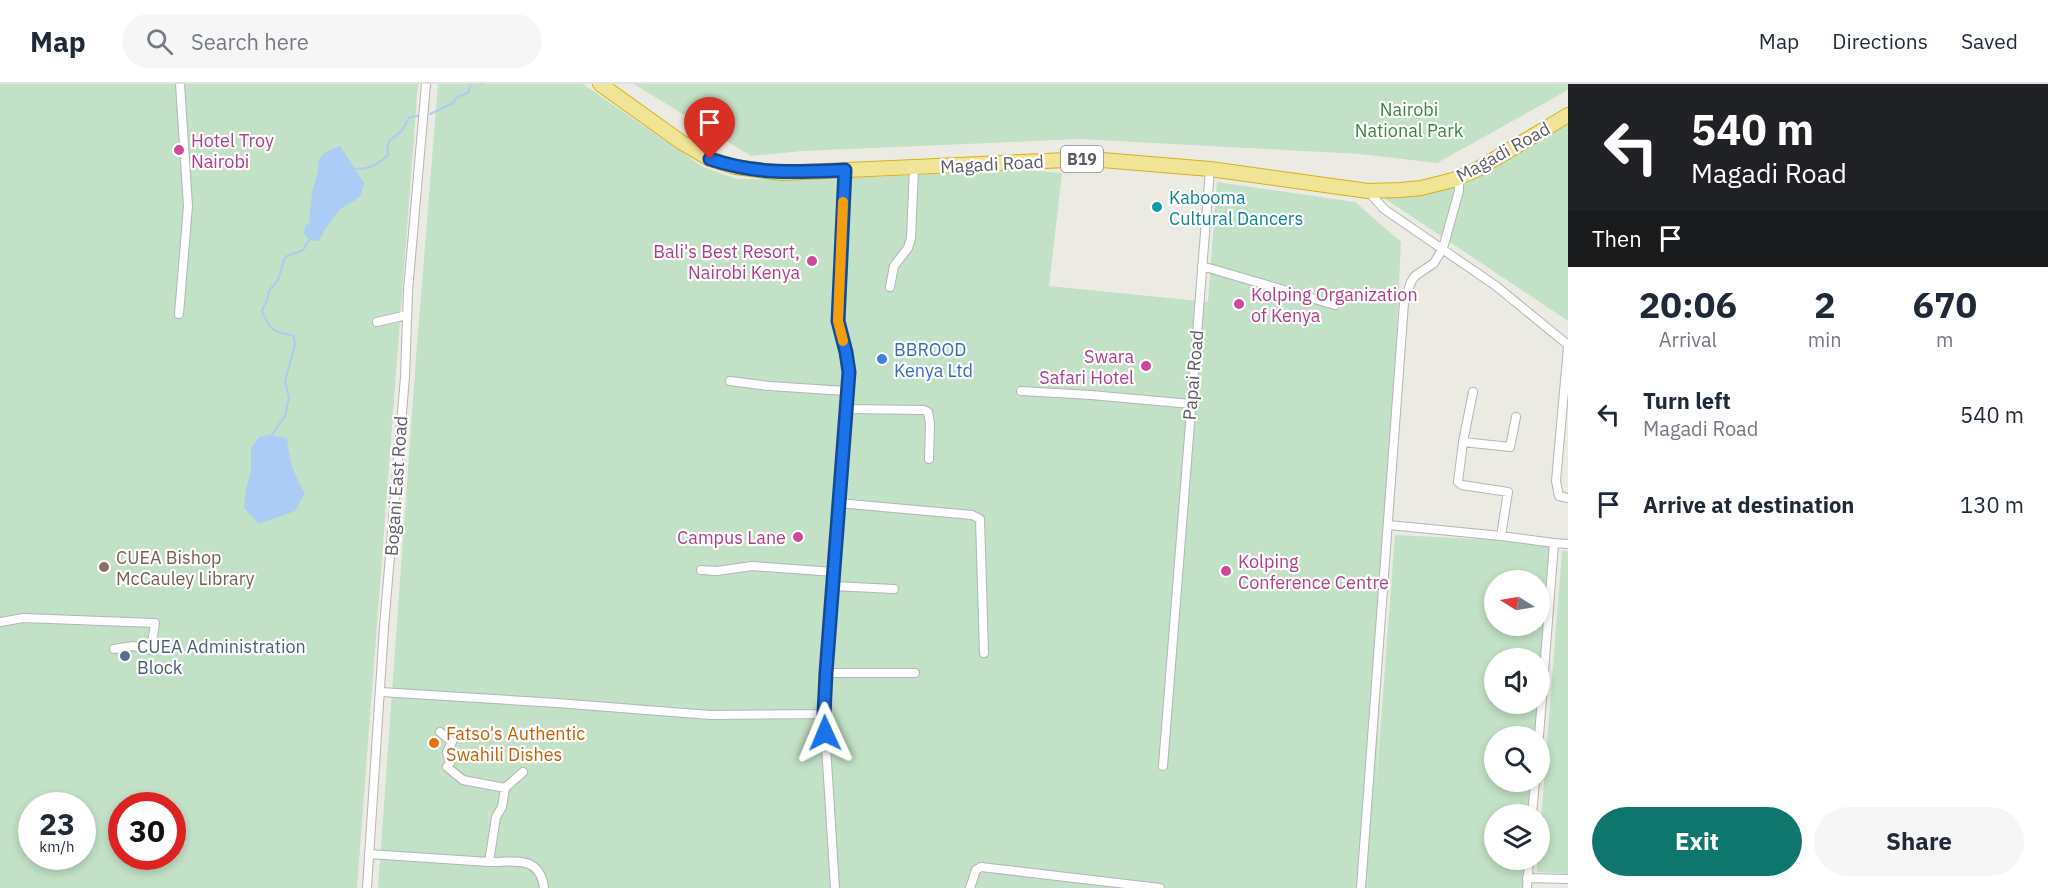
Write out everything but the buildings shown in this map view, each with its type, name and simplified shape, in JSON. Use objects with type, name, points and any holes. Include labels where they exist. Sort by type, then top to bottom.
[{"type":"highway","name":"Magadi Road","points":[[600,84],[698,152],[725,164],[756,171],[783,173],[1090,159],[1210,170],[1368,191],[1421,188],[1453,180],[1478,168],[1568,115]]},
{"type":"street","points":[[179,314],[188,206],[180,84]]},
{"type":"street","name":"Bogani East Road","points":[[366,888],[426,84]]},
{"type":"street","points":[[890,287],[894,266],[908,248],[911,238],[914,168]]},
{"type":"street","points":[[835,888],[824,714],[848,364],[838,321],[845,170]]},
{"type":"street","name":"Papai Road","points":[[1163,766],[1210,170]]},
{"type":"street","points":[[1361,888],[1404,303],[1415,276],[1431,266],[1443,248],[1459,190],[1459,186],[1453,180]]},
{"type":"street","points":[[1368,191],[1384,209],[1496,286],[1568,346],[1556,481],[1559,495],[1568,498]]},
{"type":"street","points":[[1202,266],[1335,305]]},
{"type":"street","points":[[377,322],[407,315]]},
{"type":"street","points":[[730,381],[846,391]]},
{"type":"street","points":[[1020,391],[1090,394],[1191,404]]},
{"type":"street","points":[[1473,392],[1457,480],[1458,483],[1508,492],[1502,536]]},
{"type":"street","points":[[845,409],[924,410],[928,412],[929,459]]},
{"type":"street","points":[[1463,442],[1510,447],[1516,417]]},
{"type":"street","points":[[838,502],[972,515],[980,519],[984,653]]},
{"type":"street","points":[[1389,525],[1568,544]]},
{"type":"street","points":[[1540,726],[1554,543]]},
{"type":"street","points":[[700,570],[717,572],[752,566],[834,572]]},
{"type":"street","points":[[833,586],[894,590]]},
{"type":"street","points":[[0,621],[23,618],[154,623],[151,650],[133,646],[114,649]]},
{"type":"street","points":[[826,673],[915,673]]},
{"type":"street","points":[[381,692],[710,715],[824,714]]},
{"type":"street","points":[[440,732],[452,742],[447,752],[450,763],[447,767],[454,774],[463,780],[505,788]]},
{"type":"street","points":[[489,862],[496,817],[502,807],[505,788],[523,772]]},
{"type":"street","points":[[369,854],[489,862],[526,862],[533,864],[543,879],[544,888]]},
{"type":"street","points":[[970,888],[976,870],[981,867],[1160,888]]},
{"type":"street","points":[[1527,888],[1528,870]]},
{"type":"street","points":[[1527,878],[1568,879]]},
{"type":"green space","points":[[0,84],[418,84],[357,888],[0,888]]},
{"type":"green space","points":[[438,84],[583,84],[703,167],[737,179],[831,179],[1027,170],[1062,173],[1049,286],[1208,302],[1217,182],[1355,202],[1401,242],[1376,786],[1395,535],[1554,543],[1550,588],[1550,570],[1484,570],[1484,636],[1546,636],[1545,648],[1484,648],[1484,714],[1539,714],[1538,726],[1484,726],[1484,792],[1532,792],[1531,804],[1484,804],[1484,870],[1525,870],[1523,888],[378,888]]},
{"type":"green space","name":"Nairobi National Park","points":[[634,84],[1568,84],[1568,90],[1437,163],[1360,154],[1080,139],[802,151],[751,156]]},
{"type":"green space","points":[[1568,122],[1568,321],[1381,196],[1439,191]]},
{"type":"green space","points":[[1562,551],[1568,551],[1568,874],[1537,872],[1537,870],[1550,870],[1550,804],[1542,804],[1543,792],[1550,792],[1550,705]]},
{"type":"water","points":[[340,146],[364,183],[362,190],[357,198],[337,213],[319,241],[309,240],[304,233],[305,226],[309,223],[312,192],[319,159],[324,153]]},
{"type":"water","points":[[267,435],[287,438],[292,467],[305,493],[295,511],[259,524],[244,508],[251,470],[251,448],[259,437]]},
{"type":"waterway","points":[[430,114],[453,103],[457,97],[468,93],[471,84]]},
{"type":"waterway","points":[[355,169],[377,164],[388,155],[389,142],[402,130],[410,117],[418,116]]},
{"type":"waterway","points":[[271,436],[285,416],[289,398],[285,381],[295,345],[294,336],[275,331],[262,311],[269,291],[278,280],[285,257],[303,250],[309,240]]},
{"type":"slow traffic","points":[[843,202],[838,328],[843,341]]},
{"type":"place","name":"Hotel Troy Nairobi","points":[[179,150]]},
{"type":"place","name":"Kabooma Cultural Dancers","points":[[1157,207]]},
{"type":"place","name":"Bali's Best Resort, Nairobi Kenya","points":[[812,261]]},
{"type":"place","name":"Kolping Organization of Kenya","points":[[1239,304]]},
{"type":"place","name":"BBROOD Kenya Ltd","points":[[882,359]]},
{"type":"place","name":"Swara Safari Hotel","points":[[1146,366]]},
{"type":"place","name":"Campus Lane","points":[[798,537]]},
{"type":"place","name":"CUEA Bishop McCauley Library","points":[[104,567]]},
{"type":"place","name":"Kolping Conference Centre","points":[[1226,571]]},
{"type":"place","name":"CUEA Administration Block","points":[[125,656]]},
{"type":"place","name":"Fatso's Authentic Swahili Dishes","points":[[434,743]]},
{"type":"route","points":[[710,159],[756,171],[783,173],[845,170],[838,328],[846,352],[849,372],[845,399],[826,673],[825,733]]}]
